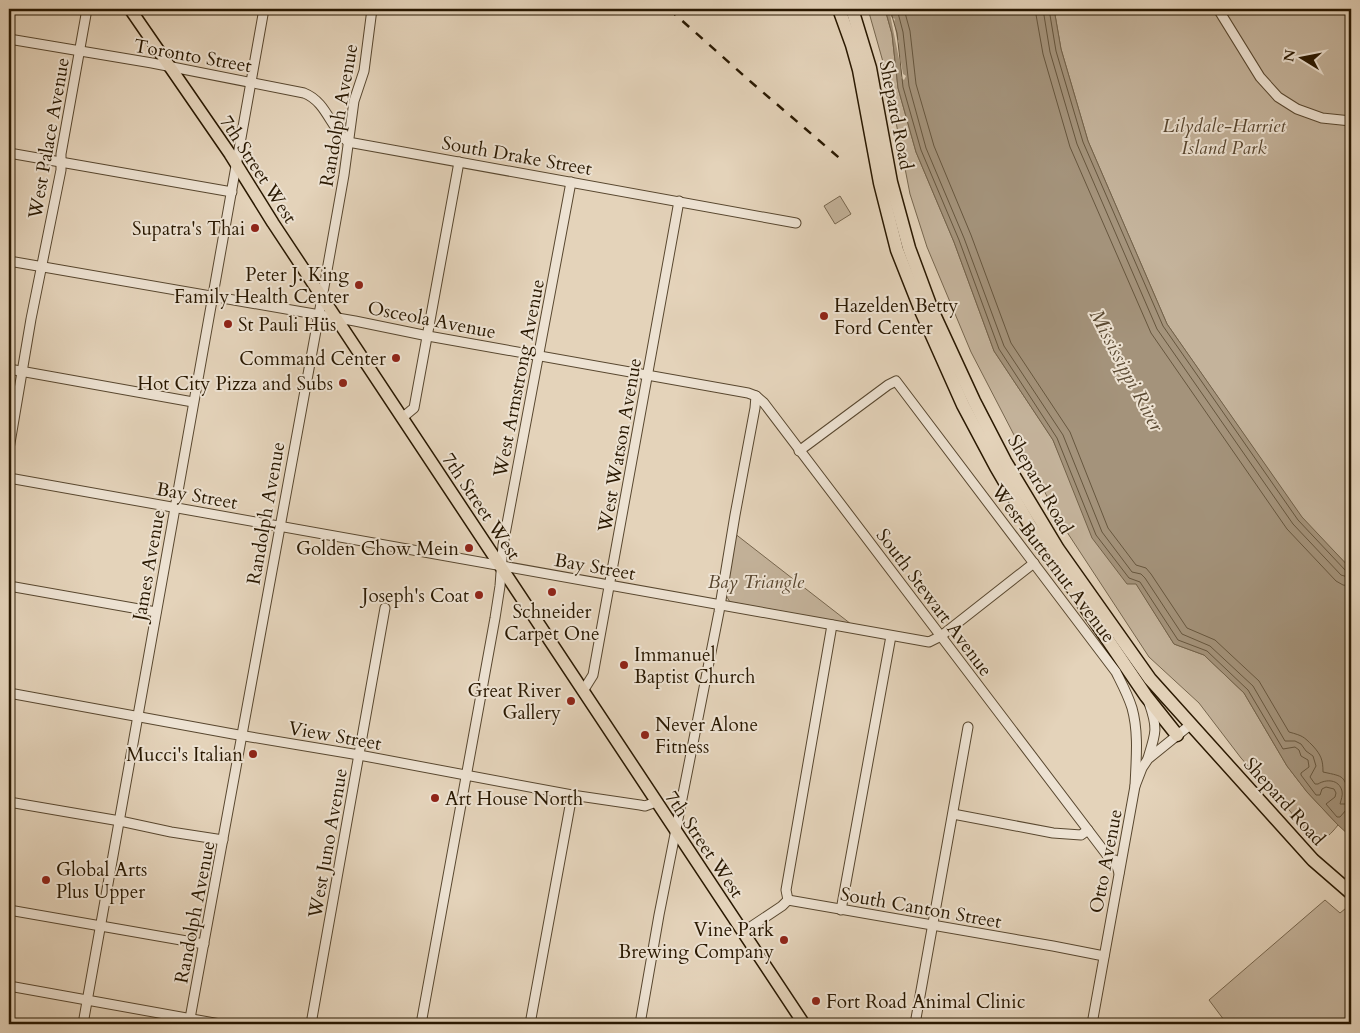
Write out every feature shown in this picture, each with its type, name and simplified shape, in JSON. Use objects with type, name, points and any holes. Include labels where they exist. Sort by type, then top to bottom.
[{"type":"highway","name":"Shepard Road","points":[[839,9],[859,70],[880,183],[897,250],[922,313],[963,405],[1011,495],[1049,555],[1146,696],[1177,735]]},
{"type":"highway","name":"Shepard Road","points":[[852,9],[870,68],[891,182],[909,248],[932,310],[974,401],[1005,461],[1058,549],[1135,659],[1190,725],[1313,860],[1350,892]]},
{"type":"main road","name":"7th Street West","points":[[130,9],[230,154],[402,418],[804,1024]]},
{"type":"street","name":"West Palace Avenue","points":[[9,449],[87,9]]},
{"type":"street","name":"James Avenue","points":[[83,1024],[264,9]]},
{"type":"street","name":"Randolph Avenue","points":[[190,1022],[339,202],[354,101],[364,71],[372,9]]},
{"type":"street","points":[[1218,9],[1260,77],[1278,97],[1297,110],[1322,118],[1350,120]]},
{"type":"street","name":"Toronto Street","points":[[9,39],[251,82],[311,95],[320,103],[335,127],[348,142]]},
{"type":"street","name":"South Drake Street","points":[[348,142],[796,223]]},
{"type":"street","points":[[9,152],[232,192]]},
{"type":"street","points":[[402,418],[414,408],[459,162]]},
{"type":"street","name":"West Armstrong Avenue","points":[[421,1024],[496,610],[500,586],[502,545],[571,182]]},
{"type":"street","name":"West Watson Avenue","points":[[583,691],[594,676],[679,201]]},
{"type":"street","points":[[9,261],[318,315]]},
{"type":"street","name":"Osceola Avenue","points":[[318,315],[756,396]]},
{"type":"street","points":[[9,369],[193,402]]},
{"type":"street","name":"West Butternut Avenue","points":[[799,451],[896,380],[1116,672],[1132,708],[1136,731],[1136,786]]},
{"type":"street","points":[[640,1024],[675,831],[720,604],[756,396]]},
{"type":"street","name":"South Stewart Avenue","points":[[756,396],[764,403],[1088,830],[1110,858],[1115,860],[1119,873]]},
{"type":"street","name":"Bay Street","points":[[9,478],[929,642],[941,636],[1034,563]]},
{"type":"street","points":[[9,586],[156,612]]},
{"type":"street","name":"West Juno Avenue","points":[[311,1024],[385,608]]},
{"type":"street","points":[[743,932],[788,900],[786,890],[832,625]]},
{"type":"street","points":[[842,910],[891,636]]},
{"type":"street","name":"View Street","points":[[9,693],[572,795],[645,806],[656,802]]},
{"type":"street","points":[[1146,696],[1156,724],[1155,736],[1148,759]]},
{"type":"street","name":"Otto Avenue","points":[[1092,1024],[1136,786],[1142,768],[1148,759],[1190,725]]},
{"type":"street","points":[[914,1024],[968,727]]},
{"type":"street","points":[[530,1024],[572,795]]},
{"type":"street","points":[[9,802],[224,840]]},
{"type":"street","points":[[953,814],[1053,833],[1081,835],[1088,830]]},
{"type":"street","name":"South Canton Street","points":[[788,900],[1104,956]]},
{"type":"street","points":[[9,910],[204,944]]},
{"type":"street","points":[[9,986],[190,1022],[220,1024]]},
{"type":"green space","points":[[868,9],[885,9],[892,34],[898,88],[916,152],[954,242],[994,351],[1053,440],[1067,473],[1174,644],[1204,655],[1244,693],[1287,766],[1307,792],[1338,825],[1331,834],[1322,839],[1315,842],[1281,800],[1241,758],[1199,703],[1149,657],[1063,526],[971,352],[927,247],[910,194],[887,76]]},
{"type":"green space","name":"Lilydale-Harriet Island Park","points":[[1054,9],[1351,9],[1351,569],[1302,518],[1167,324],[1088,141],[1061,49]]},
{"type":"green space","points":[[840,196],[851,214],[835,224],[824,206]]},
{"type":"green space","name":"Bay Triangle","points":[[734,533],[851,624],[730,602],[725,594]]},
{"type":"green space","points":[[1325,900],[1340,913],[1351,904],[1351,1024],[1227,1024],[1209,1000]]},
{"type":"water","name":"Mississippi River","points":[[885,9],[1054,9],[1061,49],[1088,141],[1167,324],[1302,517],[1351,569],[1351,817],[1348,815],[1346,817],[1348,820],[1351,818],[1351,837],[1307,792],[1287,766],[1244,693],[1204,655],[1174,644],[1136,584],[1127,584],[1092,538],[1053,440],[994,351],[954,242],[916,152],[898,88],[892,34]]},
{"type":"pier","points":[[889,9],[891,17],[895,19],[903,74],[906,76],[904,80],[901,78],[902,74]]},
{"type":"railway","points":[[669,9],[844,162]]},
{"type":"place","name":"Supatra's Thai","points":[[255,228]]},
{"type":"place","name":"Peter J. King Family Health Center","points":[[359,285]]},
{"type":"place","name":"Hazelden Betty Ford Center","points":[[824,316]]},
{"type":"place","name":"St Pauli Hüs","points":[[228,324]]},
{"type":"place","name":"Command Center","points":[[396,358]]},
{"type":"place","name":"Hot City Pizza and Subs","points":[[343,383]]},
{"type":"place","name":"Golden Chow Mein","points":[[469,548]]},
{"type":"place","name":"Schneider Carpet One","points":[[552,592]]},
{"type":"place","name":"Joseph's Coat","points":[[479,595]]},
{"type":"place","name":"Immanuel Baptist Church","points":[[624,665]]},
{"type":"place","name":"Great River Gallery","points":[[571,701]]},
{"type":"place","name":"Never Alone Fitness","points":[[645,735]]},
{"type":"place","name":"Mucci's Italian","points":[[253,754]]},
{"type":"place","name":"Art House North","points":[[435,798]]},
{"type":"place","name":"Global Arts Plus Upper","points":[[46,880]]},
{"type":"place","name":"Vine Park Brewing Company","points":[[784,940]]},
{"type":"place","name":"Fort Road Animal Clinic","points":[[816,1001]]}]
